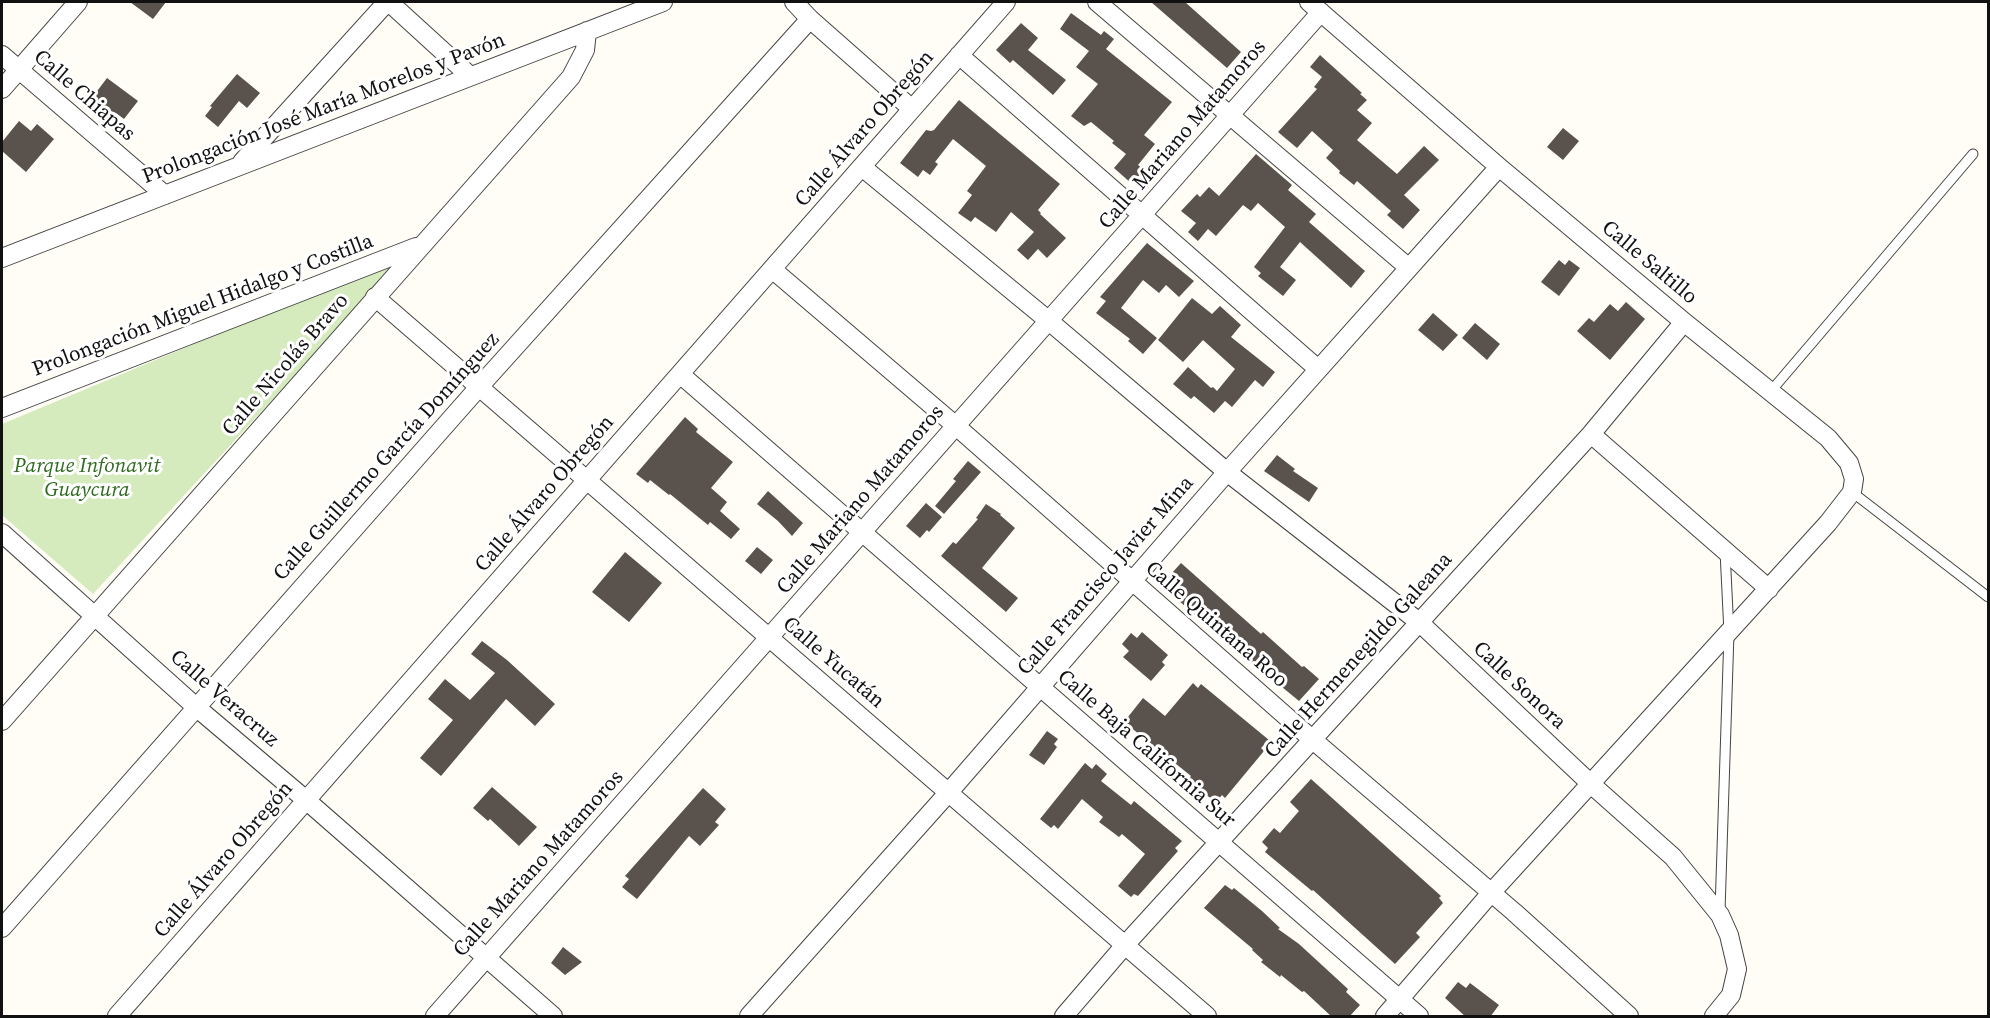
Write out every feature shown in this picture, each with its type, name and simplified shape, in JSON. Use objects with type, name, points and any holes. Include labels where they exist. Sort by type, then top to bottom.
[{"type":"street","points":[[2,89],[78,2]]},
{"type":"street","points":[[239,166],[388,2],[470,76]]},
{"type":"street","name":"Prolongación José María Morelos y Pavón","points":[[2,258],[663,2]]},
{"type":"street","points":[[794,2],[810,19],[912,109]]},
{"type":"street","name":"Calle Álvaro Obregón","points":[[117,1017],[1006,2]]},
{"type":"street","points":[[1096,2],[1409,268]]},
{"type":"street","name":"Calle Mariano Matamoros","points":[[435,1017],[1230,116],[1315,7]]},
{"type":"street","name":"Calle Saltillo","points":[[1315,7],[1499,167],[1684,322],[1828,438],[1849,463],[1854,479],[1852,492]]},
{"type":"street","name":"Calle Guillermo García Domínguez","points":[[2,928],[479,387],[810,19]]},
{"type":"street","name":"Calle Nicolás Bravo","points":[[4,715],[95,616],[571,77],[585,50],[587,31]]},
{"type":"street","name":"Calle Chiapas","points":[[2,55],[165,195]]},
{"type":"street","points":[[959,56],[1318,369]]},
{"type":"street","name":"Calle Sonora","points":[[861,167],[1049,321],[1227,472],[1419,622],[1592,785],[1673,857],[1720,915],[1730,935],[1737,969],[1731,995],[1714,1017]]},
{"type":"street","name":"Calle Francisco Javier Mina","points":[[749,1017],[949,792],[1227,472],[1499,167]]},
{"type":"street","name":"Prolongación Miguel Hidalgo y Costilla","points":[[2,408],[420,246]]},
{"type":"street","name":"Calle Quintana Roo","points":[[772,269],[956,426],[1312,740],[1490,894],[1514,912],[1629,1017]]},
{"type":"street","name":"Calle Yucatán","points":[[375,297],[1207,1017]]},
{"type":"street","name":"Calle Hermenegildo Galeana","points":[[1064,1017],[1125,945],[1592,434],[1684,322]]},
{"type":"street","name":"Calle Baja California Sur","points":[[680,374],[1419,1017]]},
{"type":"street","points":[[1592,434],[1769,589]]},
{"type":"street","points":[[1386,1017],[1490,894],[1769,589],[1828,523],[1852,492]]},
{"type":"street","name":"Calle Veracruz","points":[[2,533],[196,707],[306,800],[553,1017]]},
{"type":"lane","points":[[1771,391],[1973,154]]},
{"type":"lane","points":[[1852,492],[1989,597]]},
{"type":"lane","points":[[1720,915],[1729,633],[1725,551]]},
{"type":"green space","name":"Parque Infonavit Guaycura","points":[[405,256],[93,594],[2,515],[2,424]]},
{"type":"building","points":[[130,2],[166,2],[153,19]]},
{"type":"building","points":[[1151,2],[1185,2],[1241,52],[1227,68]]},
{"type":"building","points":[[1071,13],[1101,35],[1104,31],[1114,39],[1106,49],[1172,102],[1144,135],[1155,144],[1138,165],[1144,170],[1132,184],[1114,168],[1126,154],[1091,122],[1084,126],[1071,116],[1098,84],[1076,67],[1089,51],[1060,29]]},
{"type":"building","points":[[1021,23],[1038,38],[1028,50],[1066,80],[1053,95],[1013,60],[1010,63],[996,50]]},
{"type":"building","points":[[1320,55],[1367,100],[1357,110],[1372,123],[1357,140],[1397,174],[1424,146],[1439,160],[1404,195],[1420,210],[1403,229],[1387,215],[1391,211],[1357,181],[1354,185],[1339,173],[1340,171],[1326,158],[1333,150],[1312,131],[1297,148],[1278,132],[1317,89],[1314,87],[1322,77],[1310,67]]},
{"type":"building","points":[[237,74],[260,93],[247,108],[239,101],[218,127],[205,116],[212,107],[210,106]]},
{"type":"building","points":[[107,78],[138,101],[124,119],[116,113],[108,124],[85,107]]},
{"type":"building","points":[[959,100],[1060,184],[1038,210],[1066,238],[1047,258],[1038,249],[1028,260],[1017,250],[1034,232],[1011,212],[996,232],[975,217],[971,222],[958,213],[972,195],[967,191],[986,166],[953,139],[935,162],[938,164],[930,175],[923,170],[918,177],[900,163],[926,130],[934,130]]},
{"type":"building","points":[[19,121],[31,131],[37,124],[54,139],[26,172],[2,151],[2,142]]},
{"type":"building","points":[[1563,128],[1579,141],[1563,160],[1547,147]]},
{"type":"building","points":[[1256,154],[1292,185],[1288,190],[1316,214],[1309,222],[1365,271],[1351,288],[1300,242],[1280,267],[1296,280],[1283,296],[1258,276],[1261,273],[1254,267],[1285,227],[1258,203],[1251,211],[1243,205],[1216,236],[1208,229],[1198,241],[1188,232],[1196,223],[1181,211],[1197,194],[1200,197],[1209,187],[1219,196]]},
{"type":"building","points":[[1147,243],[1194,281],[1179,297],[1166,285],[1159,293],[1143,280],[1121,308],[1157,338],[1143,354],[1128,341],[1130,339],[1096,313],[1106,301],[1100,297]]},
{"type":"building","points":[[1559,260],[1565,265],[1569,260],[1580,268],[1559,296],[1541,282]]},
{"type":"building","points":[[1192,298],[1212,314],[1220,306],[1241,325],[1231,337],[1275,372],[1263,387],[1255,380],[1232,407],[1225,401],[1214,413],[1194,396],[1191,399],[1173,384],[1188,367],[1217,391],[1235,369],[1203,340],[1183,362],[1158,340]]},
{"type":"building","points":[[1626,302],[1645,319],[1610,360],[1577,331],[1589,318],[1594,322],[1610,304],[1618,311]]},
{"type":"building","points":[[1433,313],[1458,335],[1443,351],[1418,330]]},
{"type":"building","points":[[1475,323],[1500,344],[1487,360],[1462,338]]},
{"type":"building","points":[[685,417],[698,429],[696,432],[733,462],[711,488],[727,502],[720,511],[740,529],[731,539],[710,522],[708,525],[650,480],[648,483],[636,474]]},
{"type":"building","points":[[1277,455],[1295,469],[1293,471],[1318,488],[1309,502],[1264,471]]},
{"type":"building","points":[[968,461],[981,472],[944,514],[935,506],[956,481],[953,479]]},
{"type":"building","points":[[768,491],[803,523],[792,536],[757,504]]},
{"type":"building","points":[[926,503],[942,517],[929,532],[927,530],[920,538],[906,526]]},
{"type":"building","points":[[986,504],[1001,514],[1015,528],[982,568],[1018,598],[1006,612],[941,556],[953,542],[956,544],[978,519],[976,518]]},
{"type":"building","points":[[757,547],[773,560],[761,574],[745,561]]},
{"type":"building","points":[[625,552],[662,583],[629,622],[592,592]]},
{"type":"building","points":[[1181,563],[1261,634],[1263,632],[1319,679],[1299,701],[1236,651],[1161,585]]},
{"type":"building","points":[[1142,632],[1168,655],[1162,662],[1165,665],[1151,681],[1123,657],[1129,651],[1122,644],[1131,633],[1137,638]]},
{"type":"building","points":[[482,641],[507,660],[555,704],[535,726],[506,699],[441,776],[420,758],[453,720],[428,699],[445,679],[470,700],[495,673],[471,654]]},
{"type":"building","points":[[1193,683],[1198,688],[1201,684],[1269,740],[1261,748],[1264,751],[1225,798],[1222,795],[1216,802],[1187,781],[1191,776],[1124,722],[1143,698],[1165,716]]},
{"type":"building","points":[[1047,731],[1058,739],[1054,744],[1057,747],[1044,765],[1029,755]]},
{"type":"building","points":[[1085,763],[1092,769],[1096,764],[1107,774],[1101,781],[1131,805],[1134,801],[1182,841],[1175,848],[1178,851],[1138,896],[1134,894],[1131,897],[1118,886],[1145,854],[1122,834],[1119,837],[1099,822],[1103,817],[1082,799],[1058,829],[1054,825],[1051,828],[1040,819]]},
{"type":"building","points":[[1311,779],[1441,896],[1439,898],[1443,903],[1416,933],[1420,937],[1395,964],[1313,890],[1265,852],[1268,848],[1262,842],[1274,828],[1280,833],[1299,811],[1290,802]]},
{"type":"building","points":[[492,787],[537,827],[519,846],[490,819],[488,821],[473,808]]},
{"type":"building","points":[[703,788],[726,809],[715,822],[719,825],[700,846],[689,836],[637,899],[622,887],[629,879],[625,876]]},
{"type":"building","points":[[1225,885],[1232,890],[1234,888],[1262,911],[1280,928],[1278,929],[1299,944],[1348,989],[1346,992],[1360,1005],[1349,1017],[1332,1017],[1304,991],[1302,992],[1261,962],[1263,960],[1253,949],[1204,908]]},
{"type":"building","points":[[563,947],[582,962],[565,975],[551,963]]},
{"type":"building","points":[[1458,982],[1466,988],[1470,983],[1499,1005],[1490,1017],[1466,1017],[1445,998]]}]
